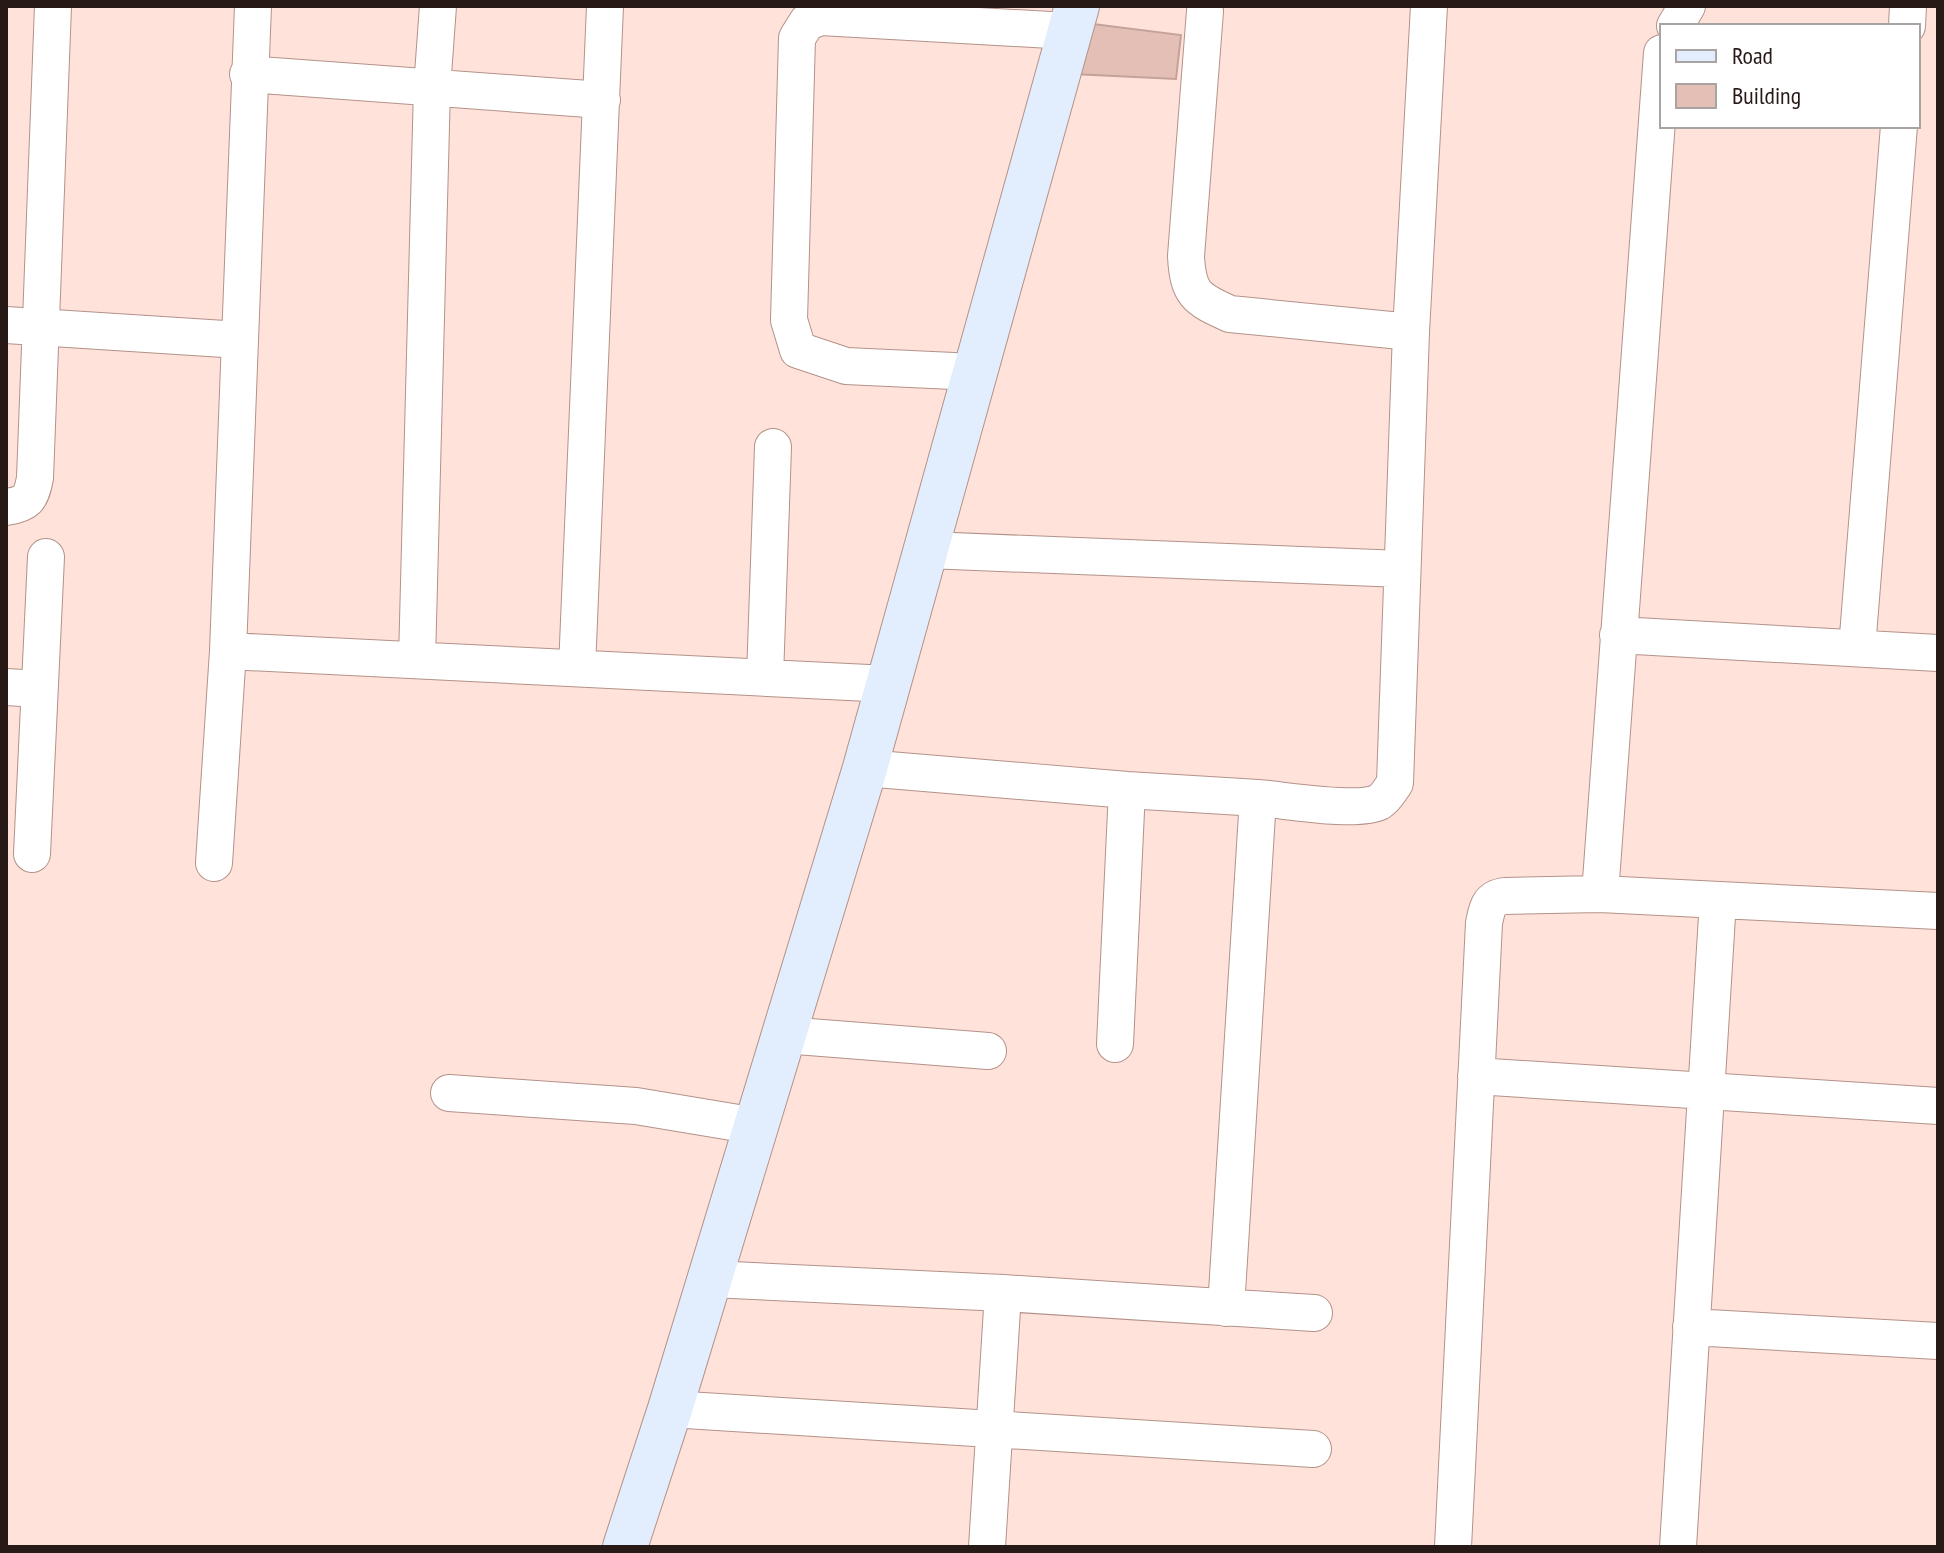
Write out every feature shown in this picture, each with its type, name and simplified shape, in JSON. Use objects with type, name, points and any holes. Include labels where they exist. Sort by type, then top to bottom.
[{"type":"street","points":[[6,507],[23,505],[32,495],[35,478],[22,326],[53,6]]},
{"type":"street","points":[[214,863],[228,651],[253,6]]},
{"type":"street","points":[[417,660],[432,88],[438,6]]},
{"type":"street","points":[[577,668],[605,6]]},
{"type":"street","points":[[865,768],[1341,806],[1371,806],[1383,800],[1395,783],[1411,332],[1429,6]]},
{"type":"street","points":[[1676,24],[1687,6]]},
{"type":"street","points":[[1205,11],[1186,256],[1192,291],[1203,303],[1230,314],[1411,332]]},
{"type":"street","points":[[625,1547],[865,768],[927,550],[1072,19],[821,17],[807,22],[797,38],[789,320],[798,350],[846,366],[975,372]]},
{"type":"street","points":[[248,74],[602,100]]},
{"type":"street","points":[[1600,894],[1660,79]]},
{"type":"street","points":[[1857,648],[1899,128]]},
{"type":"street","points":[[22,326],[240,340]]},
{"type":"street","points":[[765,677],[773,447]]},
{"type":"street","points":[[927,550],[1402,569]]},
{"type":"street","points":[[32,854],[23,688],[46,557]]},
{"type":"street","points":[[1618,635],[1938,653]]},
{"type":"street","points":[[228,651],[889,684]]},
{"type":"street","points":[[1115,1044],[1127,790]]},
{"type":"street","points":[[1226,1308],[1258,798]]},
{"type":"street","points":[[1453,1547],[1484,923],[1489,904],[1497,897],[1505,896],[1600,894],[1938,911]]},
{"type":"street","points":[[1678,1547],[1718,900]]},
{"type":"street","points":[[784,1035],[988,1051]]},
{"type":"street","points":[[1476,1076],[1938,1106]]},
{"type":"street","points":[[449,1093],[636,1106],[756,1126]]},
{"type":"street","points":[[710,1279],[1003,1293],[1314,1313]]},
{"type":"street","points":[[987,1547],[1003,1293]]},
{"type":"street","points":[[1691,1327],[1938,1341]]},
{"type":"street","points":[[670,1409],[1313,1449]]},
{"type":"building","points":[[1085,23],[1181,35],[1176,79],[1073,74]]}]
